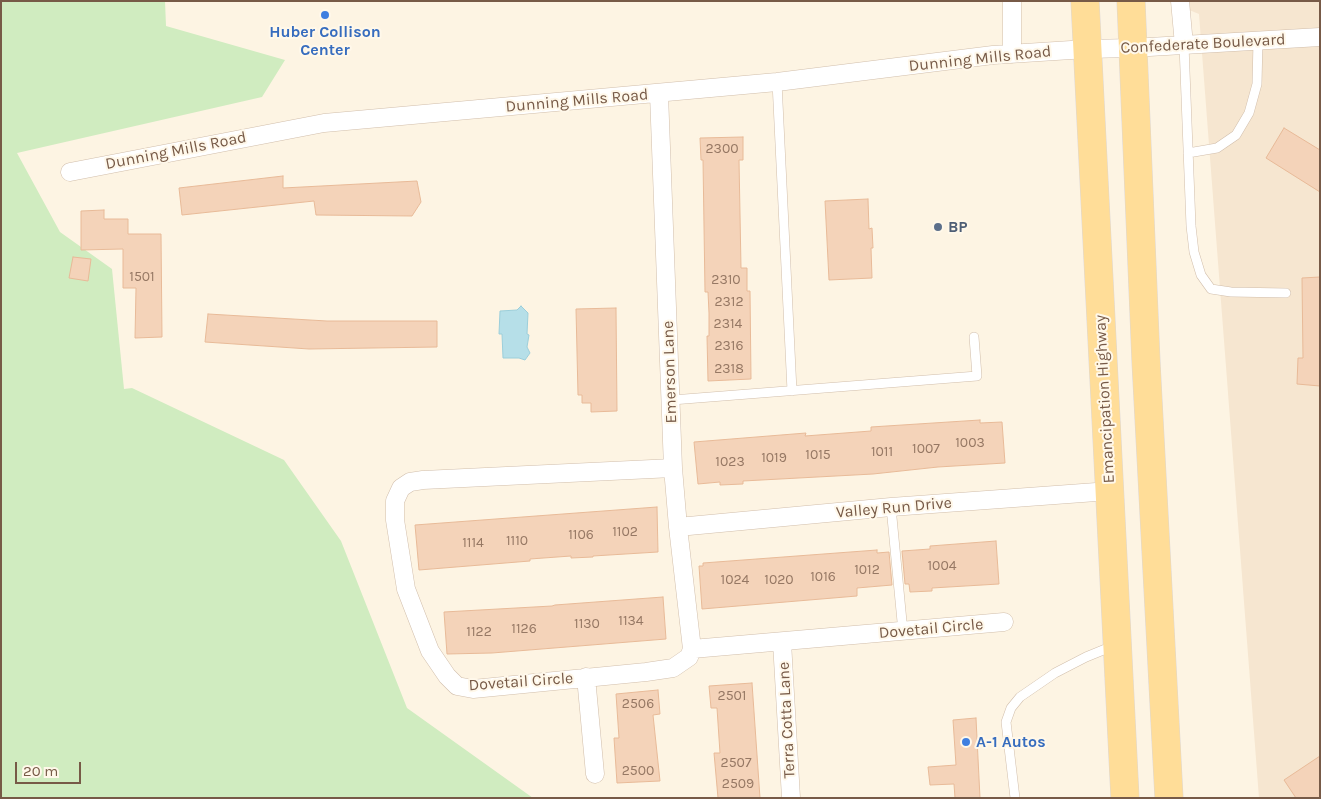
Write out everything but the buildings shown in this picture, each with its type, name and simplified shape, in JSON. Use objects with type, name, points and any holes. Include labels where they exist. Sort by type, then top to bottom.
[{"type":"main road","name":"Emancipation Highway","points":[[1085,1],[1125,798]]},
{"type":"main road","points":[[1131,1],[1146,352],[1169,798]]},
{"type":"street","points":[[1012,1],[1012,54]]},
{"type":"street","points":[[1180,1],[1184,45]]},
{"type":"street","name":"Confederate Boulevard","points":[[1087,48],[1132,48],[1320,37]]},
{"type":"street","name":"Dunning Mills Road","points":[[70,172],[324,123],[659,94],[1012,54],[1087,48]]},
{"type":"street","name":"Emerson Lane","points":[[659,94],[672,400],[673,468],[692,649]]},
{"type":"street","name":"Dovetail Circle","points":[[673,468],[423,480],[410,482],[401,488],[396,501],[395,520],[406,589],[430,651],[448,676],[458,686],[473,689],[673,668],[689,657],[692,649],[1004,622]]},
{"type":"street","name":"Valley Run Drive","points":[[678,527],[891,507],[1110,491]]},
{"type":"street","name":"Terra Cotta Lane","points":[[782,642],[791,798]]},
{"type":"street","points":[[586,677],[595,774]]},
{"type":"lane","points":[[1188,153],[1217,148],[1236,135],[1249,113],[1257,84],[1258,41]]},
{"type":"lane","points":[[1184,45],[1191,226],[1194,252],[1202,275],[1211,289],[1231,292],[1286,293]]},
{"type":"lane","points":[[776,82],[792,391]]},
{"type":"lane","points":[[672,400],[977,376],[974,337]]},
{"type":"lane","points":[[891,507],[903,632]]},
{"type":"lane","points":[[1015,798],[1006,722],[1011,708],[1020,697],[1055,673],[1086,657],[1118,644]]},
{"type":"shaded area","points":[[1167,1],[1320,1],[1320,798],[1259,798],[1199,14]]},
{"type":"green space","points":[[1,1],[165,1],[166,26],[285,60],[262,97],[17,153],[60,232],[112,269],[124,389],[132,388],[284,460],[341,541],[407,708],[533,798],[1,798]]},
{"type":"water","points":[[521,306],[528,313],[527,334],[529,335],[527,347],[530,353],[525,360],[503,358],[502,334],[499,334],[500,311],[517,310]]},
{"type":"place","name":"Huber Collison Center","points":[[325,15]]},
{"type":"place","name":"BP","points":[[938,227]]},
{"type":"place","name":"A-1 Autos","points":[[966,742]]}]
